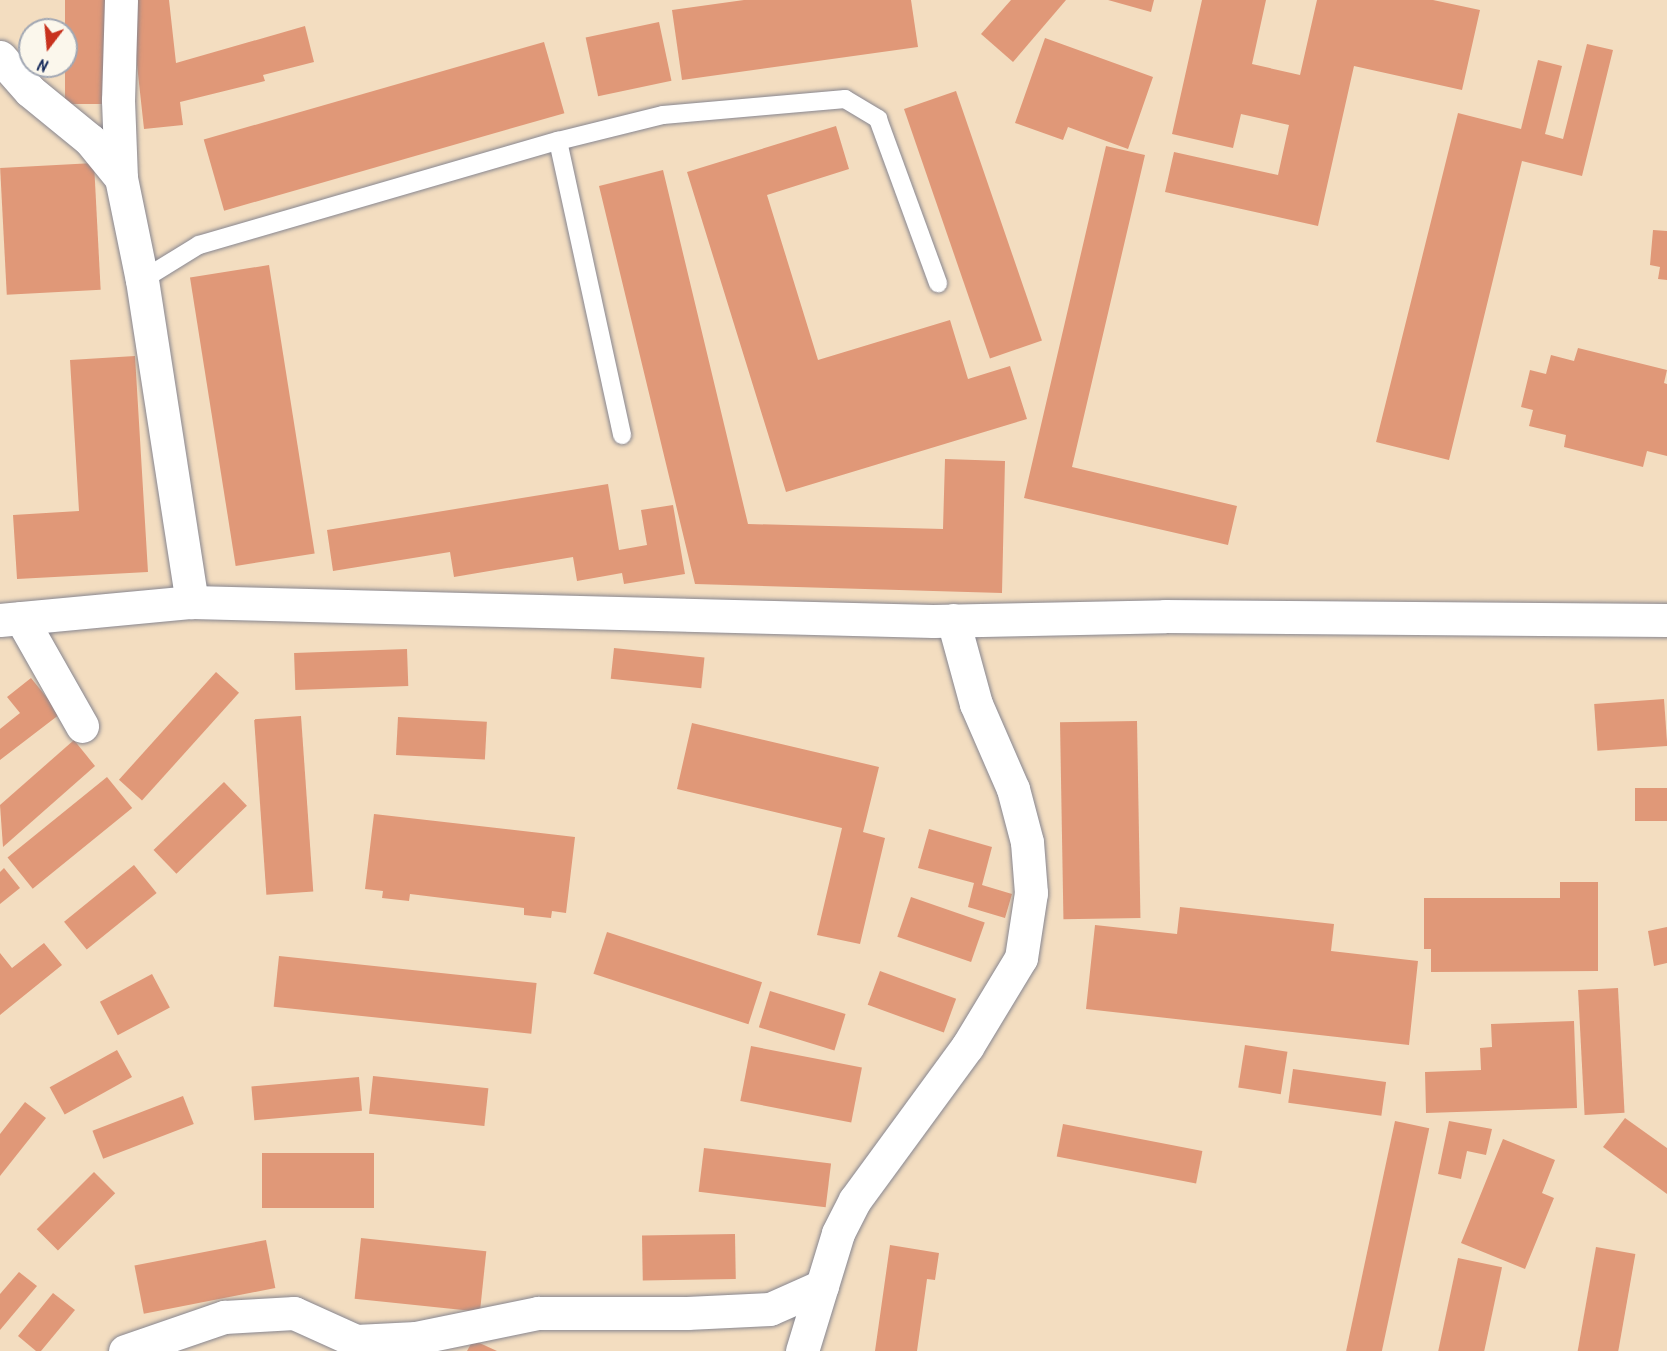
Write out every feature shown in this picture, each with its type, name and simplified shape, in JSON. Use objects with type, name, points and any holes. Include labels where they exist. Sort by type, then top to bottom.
[{"type":"street","points":[[122,0],[118,100],[122,178],[142,280],[192,602]]},
{"type":"street","points":[[0,57],[30,91],[90,140],[122,178]]},
{"type":"street","points":[[82,726],[10,619],[192,602],[953,620],[1165,616],[1667,620]]},
{"type":"street","points":[[802,1351],[838,1233],[855,1200],[967,1047],[1021,958],[1031,893],[1027,842],[1013,789],[976,704],[953,620]]},
{"type":"street","points":[[125,1351],[224,1317],[294,1313],[355,1346],[416,1338],[538,1313],[687,1313],[770,1309],[822,1286]]},
{"type":"lane","points":[[142,280],[199,245],[558,141],[663,115],[845,99],[878,119],[938,283]]},
{"type":"lane","points":[[558,141],[622,435]]},
{"type":"building","points":[[65,0],[110,0],[110,104],[65,104],[65,78],[78,78],[78,18],[65,18]]},
{"type":"building","points":[[130,0],[169,0],[176,63],[305,26],[314,62],[263,75],[265,81],[180,102],[183,125],[144,129]]},
{"type":"building","points":[[744,0],[911,0],[918,47],[682,80],[672,10]]},
{"type":"building","points":[[1011,0],[1066,0],[1013,62],[981,34]]},
{"type":"building","points":[[1108,0],[1154,0],[1151,12]]},
{"type":"building","points":[[1202,0],[1266,0],[1252,64],[1300,75],[1317,0],[1433,0],[1480,10],[1462,90],[1354,66],[1318,226],[1165,192],[1174,152],[1278,175],[1289,125],[1241,114],[1233,148],[1172,134]]},
{"type":"building","points":[[659,22],[671,81],[598,96],[586,38]]},
{"type":"building","points":[[1045,38],[1153,77],[1128,149],[1068,127],[1063,140],[1015,123]]},
{"type":"building","points":[[544,42],[564,113],[224,211],[204,140]]},
{"type":"building","points":[[1587,44],[1613,50],[1582,176],[1522,161],[1449,460],[1376,442],[1458,113],[1521,129],[1538,60],[1562,66],[1545,134],[1563,139]]},
{"type":"building","points":[[956,91],[1042,341],[990,359],[904,109]]},
{"type":"building","points":[[836,126],[849,169],[767,195],[818,360],[950,320],[968,379],[1010,366],[1027,419],[786,492],[687,172]]},
{"type":"building","points":[[1106,146],[1145,155],[1072,467],[1237,506],[1228,545],[1024,498]]},
{"type":"building","points":[[94,163],[101,290],[7,295],[0,168]]},
{"type":"building","points":[[663,170],[748,524],[943,529],[945,459],[1005,461],[1002,593],[695,584],[599,186]]},
{"type":"building","points":[[1653,230],[1667,231],[1667,280],[1658,279],[1660,267],[1650,265]]},
{"type":"building","points":[[269,265],[315,553],[236,566],[190,278]]},
{"type":"building","points":[[1578,348],[1667,370],[1664,383],[1667,384],[1667,456],[1647,451],[1643,467],[1564,447],[1566,435],[1529,426],[1533,410],[1521,407],[1530,370],[1546,374],[1551,355],[1574,361]]},
{"type":"building","points":[[135,356],[148,572],[17,579],[13,515],[79,511],[70,360]]},
{"type":"building","points":[[608,484],[619,550],[647,545],[641,510],[673,505],[685,574],[624,584],[622,573],[577,581],[573,557],[454,577],[450,552],[333,571],[327,530]]},
{"type":"building","points":[[614,648],[705,658],[701,688],[611,679]]},
{"type":"building","points":[[407,649],[408,686],[295,690],[294,653]]},
{"type":"building","points":[[216,672],[239,693],[142,800],[119,780]]},
{"type":"building","points":[[31,678],[60,714],[0,760],[0,729],[20,713],[7,697]]},
{"type":"building","points":[[1664,699],[1667,746],[1597,751],[1594,704]]},
{"type":"building","points":[[301,716],[313,892],[266,895],[254,719]]},
{"type":"building","points":[[398,717],[487,722],[485,760],[396,755]]},
{"type":"building","points":[[1137,721],[1140,918],[1063,919],[1060,722]]},
{"type":"building","points":[[692,723],[879,767],[863,832],[885,838],[860,944],[817,935],[842,828],[677,789]]},
{"type":"building","points":[[74,740],[95,766],[3,847],[0,805]]},
{"type":"building","points":[[107,777],[132,808],[33,889],[8,858]]},
{"type":"building","points":[[224,782],[247,806],[176,874],[154,850]]},
{"type":"building","points":[[1635,788],[1667,788],[1667,821],[1635,821]]},
{"type":"building","points":[[374,814],[575,837],[566,913],[552,911],[551,918],[524,915],[524,908],[410,894],[409,901],[382,898],[383,891],[365,889]]},
{"type":"building","points":[[929,829],[992,847],[982,885],[1012,894],[1005,918],[968,907],[974,883],[918,868]]},
{"type":"building","points":[[134,865],[157,893],[87,950],[64,922]]},
{"type":"building","points":[[4,868],[20,888],[0,904],[0,872]]},
{"type":"building","points":[[1560,882],[1598,882],[1598,971],[1431,972],[1431,949],[1424,949],[1424,898],[1560,898]]},
{"type":"building","points":[[911,897],[985,922],[971,962],[897,937]]},
{"type":"building","points":[[1180,907],[1334,924],[1331,951],[1418,961],[1409,1045],[1086,1009],[1095,925],[1177,934]]},
{"type":"building","points":[[1667,927],[1667,963],[1654,966],[1648,931]]},
{"type":"building","points":[[607,932],[762,982],[748,1024],[593,974]]},
{"type":"building","points":[[44,943],[62,965],[0,1015],[0,953],[12,968]]},
{"type":"building","points":[[279,956],[537,983],[531,1034],[274,1007]]},
{"type":"building","points":[[880,971],[956,999],[944,1033],[868,1005]]},
{"type":"building","points":[[152,974],[170,1008],[118,1035],[100,1002]]},
{"type":"building","points":[[1618,988],[1625,1113],[1585,1115],[1578,990]]},
{"type":"building","points":[[770,991],[846,1014],[834,1050],[759,1027]]},
{"type":"building","points":[[1574,1021],[1577,1108],[1426,1113],[1425,1072],[1481,1070],[1480,1048],[1492,1047],[1491,1024]]},
{"type":"building","points":[[1245,1045],[1287,1052],[1281,1094],[1238,1087]]},
{"type":"building","points":[[751,1046],[862,1068],[851,1123],[740,1101]]},
{"type":"building","points":[[117,1050],[132,1077],[65,1114],[50,1087]]},
{"type":"building","points":[[1293,1069],[1386,1082],[1381,1116],[1288,1103]]},
{"type":"building","points":[[373,1076],[488,1088],[484,1126],[369,1114]]},
{"type":"building","points":[[359,1077],[362,1111],[254,1120],[251,1086]]},
{"type":"building","points":[[183,1096],[194,1124],[103,1159],[92,1131]]},
{"type":"building","points":[[25,1102],[46,1118],[0,1176],[0,1134]]},
{"type":"building","points":[[1625,1118],[1667,1148],[1667,1194],[1603,1147]]},
{"type":"building","points":[[1395,1121],[1429,1128],[1382,1351],[1346,1351]]},
{"type":"building","points":[[1449,1121],[1492,1129],[1486,1155],[1467,1151],[1461,1179],[1438,1174]]},
{"type":"building","points":[[1063,1124],[1202,1151],[1196,1183],[1057,1156]]},
{"type":"building","points":[[1503,1139],[1555,1160],[1542,1193],[1554,1198],[1525,1269],[1461,1243]]},
{"type":"building","points":[[704,1148],[831,1164],[826,1207],[699,1192]]},
{"type":"building","points":[[262,1153],[374,1153],[374,1208],[262,1208]]},
{"type":"building","points":[[94,1172],[115,1193],[58,1250],[37,1229]]},
{"type":"building","points":[[735,1234],[736,1279],[643,1281],[642,1236]]},
{"type":"building","points":[[361,1238],[486,1251],[480,1312],[355,1299]]},
{"type":"building","points":[[266,1240],[275,1288],[144,1314],[134,1266]]},
{"type":"building","points":[[890,1245],[939,1253],[935,1280],[927,1279],[917,1351],[875,1351]]},
{"type":"building","points":[[1596,1247],[1635,1254],[1618,1351],[1578,1351]]},
{"type":"building","points":[[1458,1258],[1502,1267],[1484,1351],[1438,1351]]},
{"type":"building","points":[[19,1272],[37,1286],[0,1330],[0,1294]]},
{"type":"building","points":[[53,1293],[75,1310],[41,1351],[36,1351],[18,1336]]},
{"type":"building","points":[[473,1340],[497,1351],[467,1351]]}]
